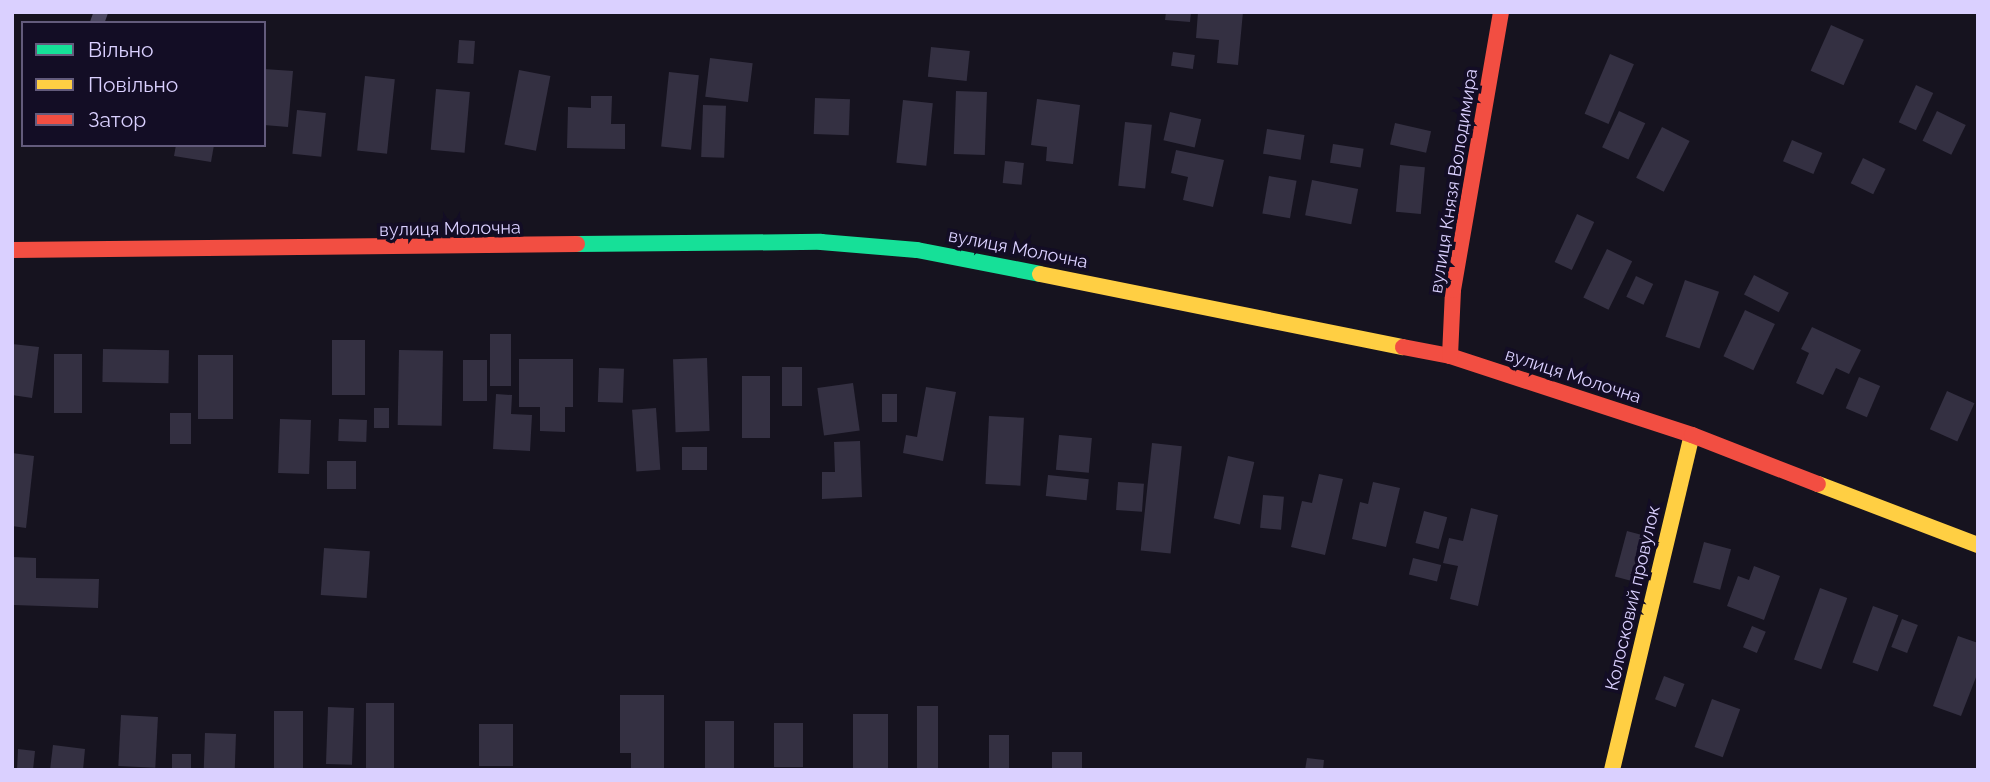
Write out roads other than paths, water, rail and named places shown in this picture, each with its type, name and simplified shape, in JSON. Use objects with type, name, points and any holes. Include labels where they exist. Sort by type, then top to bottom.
[{"type":"street","name":"вулиця Князя Володимира","points":[[1450,356],[1453,290],[1501,12]]},
{"type":"street","name":"вулиця Молочна","points":[[12,250],[821,242],[917,250],[1016,267],[1450,356],[1692,435],[1978,545]]},
{"type":"street","name":"Колосковий провулок","points":[[1612,770],[1692,435]]}]
